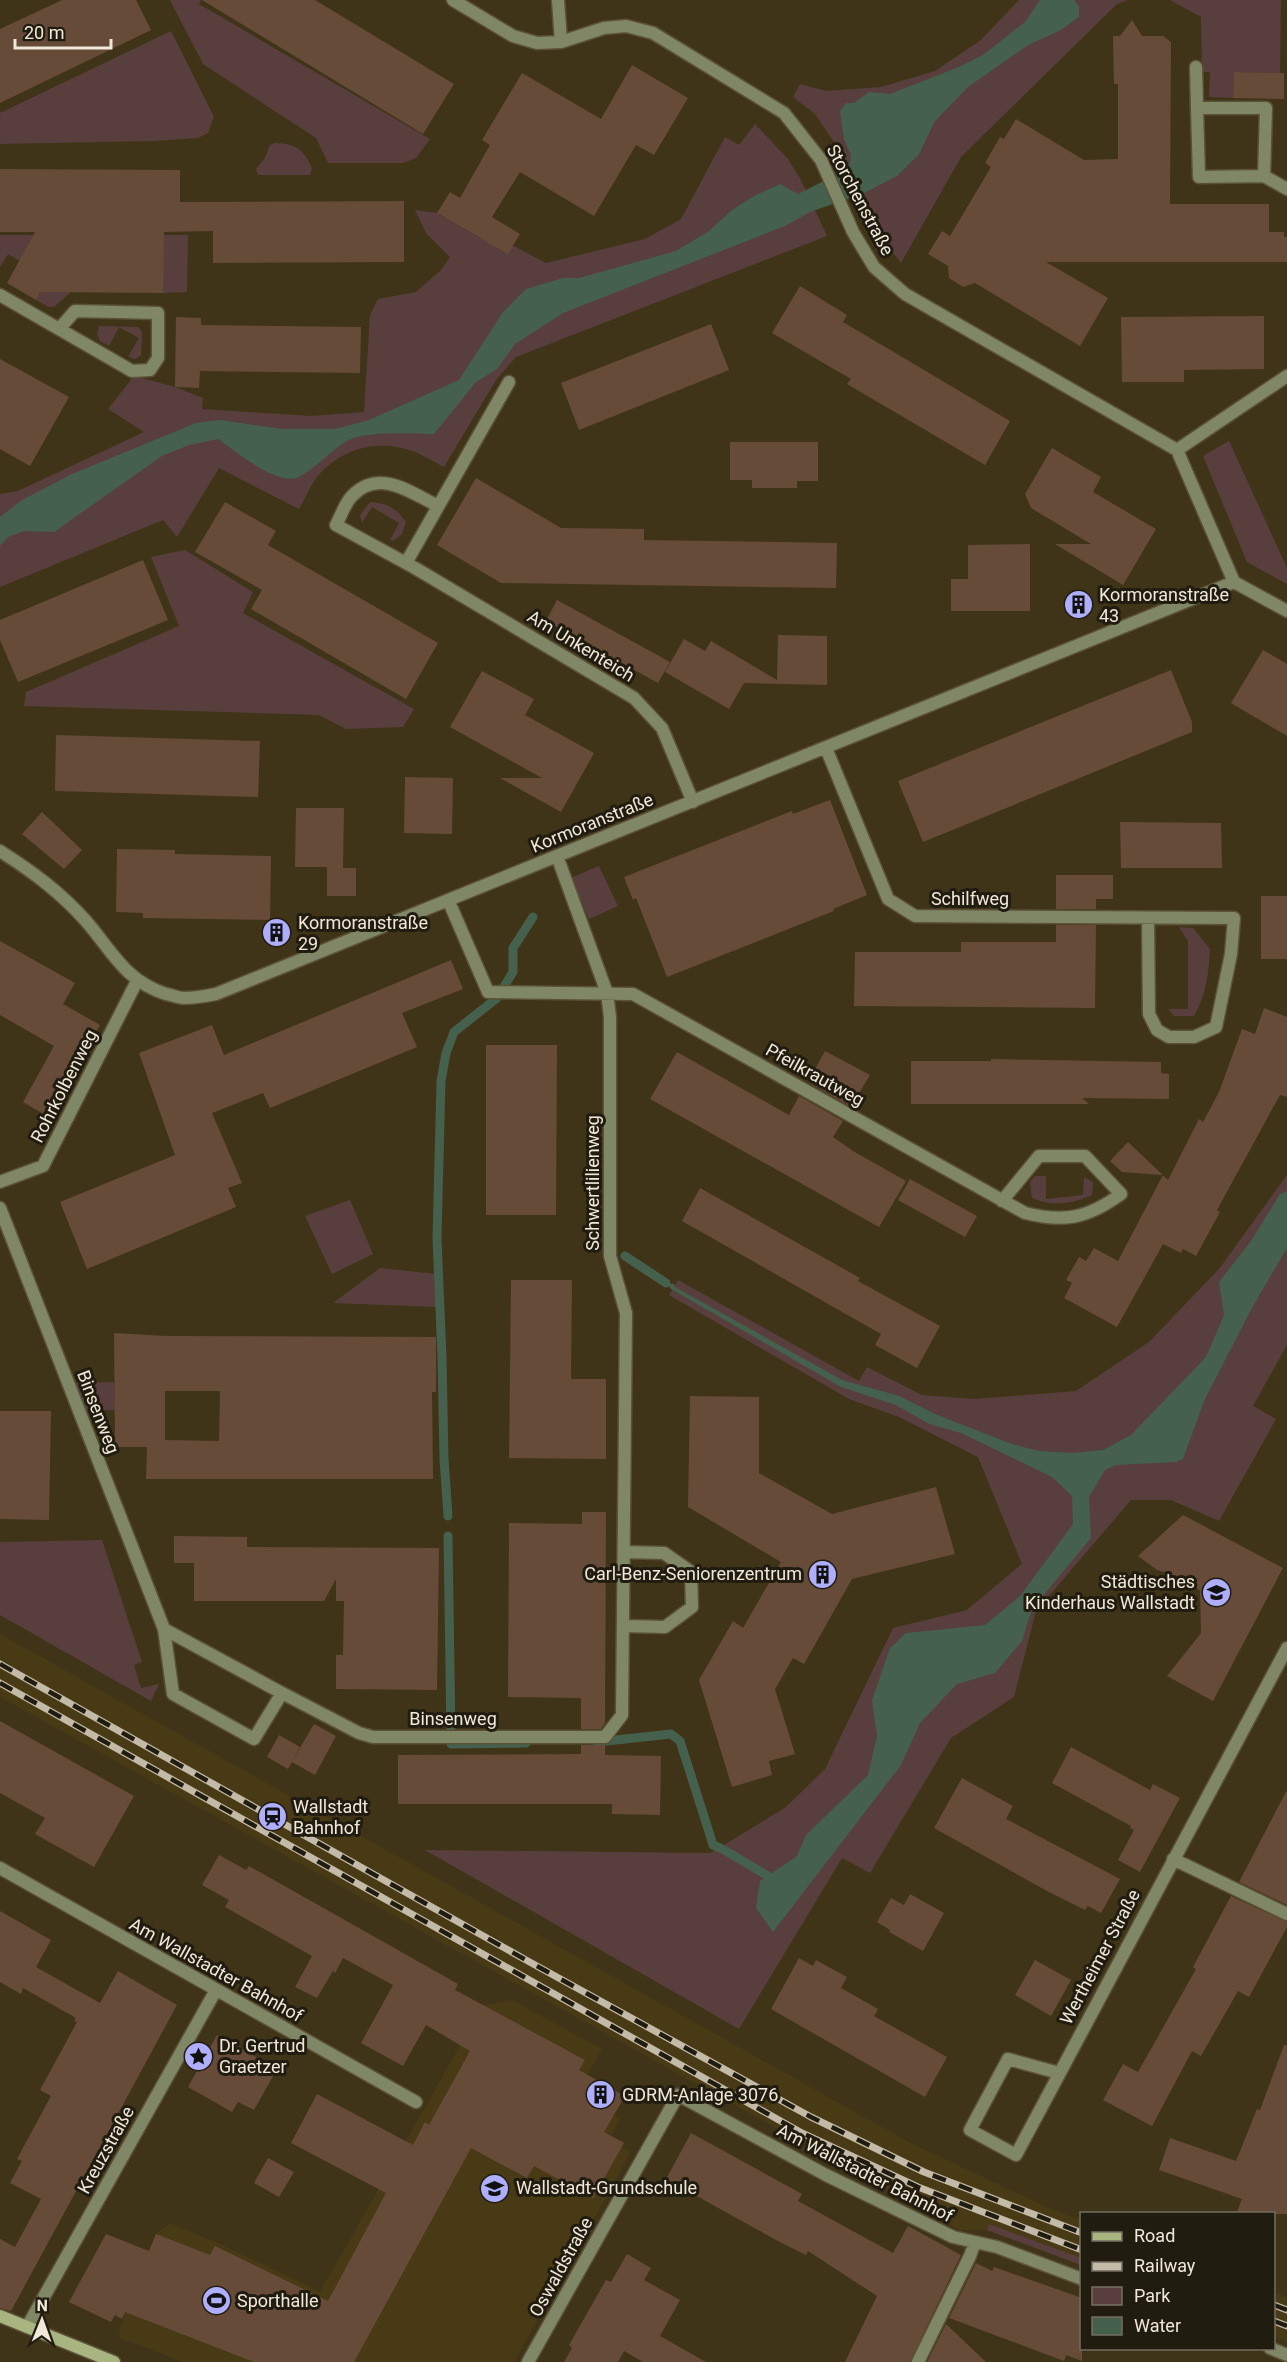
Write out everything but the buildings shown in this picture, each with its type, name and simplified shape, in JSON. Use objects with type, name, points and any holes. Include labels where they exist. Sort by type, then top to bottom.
[{"type":"street","name":"Storchenstraße","points":[[453,0],[513,36],[537,43],[561,42],[604,28],[626,26],[653,33],[784,114],[821,160],[847,220],[874,267],[905,294],[1177,450]]},
{"type":"street","points":[[558,0],[561,42]]},
{"type":"street","points":[[1196,67],[1199,177],[1264,176],[1287,189]]},
{"type":"street","points":[[1197,108],[1266,108],[1264,176]]},
{"type":"street","points":[[0,295],[132,370],[150,370],[158,358],[159,313],[75,311],[60,328]]},
{"type":"street","points":[[1287,376],[1177,450],[1234,582],[1287,611]]},
{"type":"street","points":[[406,563],[509,382]]},
{"type":"street","name":"Am Unkenteich","points":[[438,506],[391,483],[368,483],[351,497],[336,525],[406,563],[634,698],[662,728],[693,802]]},
{"type":"street","name":"Kormoranstraße","points":[[0,851],[52,887],[137,981],[182,998],[216,994],[449,902],[1234,582]]},
{"type":"street","name":"Schilfweg","points":[[826,748],[888,899],[915,916],[1234,918],[1231,954],[1216,1027],[1194,1037],[1169,1037],[1157,1030],[1149,1014],[1148,918]]},
{"type":"street","name":"Schwertlilienweg","points":[[558,856],[607,993],[610,1017],[610,1256],[626,1313],[622,1715]]},
{"type":"street","points":[[449,902],[488,992],[607,993]]},
{"type":"street","name":"Rohrkolbenweg","points":[[0,1182],[43,1166],[137,981]]},
{"type":"street","name":"Pfeilkrautweg","points":[[607,993],[633,994],[1002,1201],[1025,1213],[1043,1218],[1065,1219],[1087,1214],[1106,1205],[1121,1194],[1085,1156],[1039,1156],[1002,1201]]},
{"type":"street","name":"Binsenweg","points":[[0,1208],[164,1629],[173,1694],[254,1739],[282,1693]]},
{"type":"street","points":[[624,1552],[664,1554],[691,1572],[692,1607],[665,1627],[624,1626]]},
{"type":"street","name":"Binsenweg","points":[[164,1629],[359,1733],[372,1737],[606,1737],[622,1715]]},
{"type":"street","name":"Wertheimer Straße","points":[[1059,2073],[1008,2059],[970,2130],[1016,2155],[1287,1648]]},
{"type":"street","points":[[1173,1859],[1287,1914]]},
{"type":"street","name":"Am Wallstadter Bahnhof","points":[[0,1868],[416,2102]]},
{"type":"street","name":"Kreuzstraße","points":[[27,2327],[216,1990]]},
{"type":"street","name":"Am Wallstadter Bahnhof","points":[[678,2095],[826,2175],[953,2237],[997,2247],[1080,2278]]},
{"type":"street","name":"Oswaldstraße","points":[[528,2362],[678,2095]]},
{"type":"street","points":[[918,2362],[975,2242]]},
{"type":"street","points":[[0,2316],[114,2362]]},
{"type":"street","points":[[1273,2350],[1287,2355]]},
{"type":"shaded area","points":[[0,1634],[907,2141],[1048,2208],[1080,2220],[1080,2265],[987,2230],[959,2230],[0,1697]]},
{"type":"shaded area","name":"Wallstadt-Grundschule","points":[[512,2000],[602,2049],[576,2095],[620,2119],[609,2140],[631,2152],[514,2362],[183,2362],[118,2337],[125,2312],[156,2234],[170,2223],[216,2242],[320,2292],[483,2005]]},
{"type":"shaded area","points":[[1275,2292],[1287,2297],[1287,2342],[1275,2337]]},
{"type":"green space","points":[[170,0],[201,0],[199,4],[430,139],[416,158],[403,163],[328,163],[316,138],[203,64]]},
{"type":"green space","points":[[1019,0],[1128,0],[1117,4],[961,157],[901,263],[877,232],[838,148],[815,114],[793,97],[800,84],[826,91],[881,87],[935,71],[981,40]]},
{"type":"green space","points":[[1170,0],[1281,0],[1280,73],[1234,72],[1233,98],[1209,97],[1210,72],[1202,72],[1201,17]]},
{"type":"green space","points":[[171,31],[214,117],[208,133],[198,138],[153,141],[0,144],[0,113]]},
{"type":"green space","points":[[755,124],[788,159],[801,180],[827,236],[516,357],[496,380],[444,467],[421,454],[406,449],[381,446],[357,449],[336,460],[317,477],[299,509],[219,468],[177,537],[163,520],[0,587],[0,494],[18,491],[144,432],[108,409],[134,376],[175,387],[203,398],[202,409],[310,416],[364,412],[370,315],[378,299],[416,292],[441,270],[450,257],[426,233],[415,210],[437,213],[480,238],[491,234],[546,263],[645,239],[681,219],[725,137],[739,145]]},
{"type":"green space","points":[[275,143],[294,146],[302,152],[312,168],[310,175],[258,175],[256,169],[265,158],[270,145]]},
{"type":"green space","points":[[0,235],[188,235],[187,292],[163,293],[163,264],[72,264],[71,292],[54,307],[49,307],[36,300],[48,277],[8,254],[0,267]]},
{"type":"green space","points":[[99,326],[138,327],[142,332],[141,355],[135,359],[128,357],[139,338],[119,327],[109,346],[100,341],[97,334]]},
{"type":"green space","points":[[1229,441],[1287,568],[1287,584],[1247,562],[1203,456]]},
{"type":"green space","points":[[370,502],[391,507],[406,522],[402,534],[393,541],[390,540],[399,523],[372,507],[362,523],[360,515]]},
{"type":"green space","points":[[185,550],[253,592],[243,613],[414,709],[403,727],[346,729],[319,715],[24,706],[26,692],[179,626],[151,557]]},
{"type":"green space","points":[[599,866],[618,906],[589,919],[571,878]]},
{"type":"green space","points":[[1179,927],[1193,928],[1210,949],[1206,983],[1194,1016],[1174,1016],[1168,1009],[1188,1009],[1188,941]]},
{"type":"green space","points":[[1287,1175],[1287,1345],[1253,1406],[1276,1419],[1219,1521],[1171,1500],[1131,1500],[1036,1611],[1014,1697],[951,1738],[870,1873],[842,1858],[739,2029],[425,1850],[711,1853],[786,1807],[825,1769],[893,1628],[967,1610],[1022,1564],[978,1457],[899,1417],[849,1399],[669,1295],[678,1280],[859,1381],[867,1367],[922,1395],[974,1399],[1076,1391],[1149,1342],[1219,1269]]},
{"type":"green space","points":[[1035,1176],[1046,1176],[1046,1199],[1083,1195],[1084,1177],[1093,1182],[1092,1195],[1077,1201],[1062,1203],[1040,1201],[1032,1198],[1030,1182]]},
{"type":"green space","points":[[350,1200],[373,1254],[332,1274],[305,1216]]},
{"type":"green space","points":[[380,1268],[436,1274],[436,1307],[333,1303]]},
{"type":"green space","points":[[114,1382],[115,1410],[86,1410],[74,1383]]},
{"type":"green space","points":[[102,1540],[142,1662],[134,1665],[141,1688],[159,1684],[151,1701],[0,1615],[0,1542]]},
{"type":"green space","points":[[989,2224],[1080,2258],[1080,2265],[987,2230]]},
{"type":"water","points":[[1040,0],[1074,0],[1079,6],[1079,17],[1059,31],[1028,45],[968,87],[935,121],[919,154],[897,176],[864,193],[810,212],[785,226],[563,313],[515,344],[497,369],[476,382],[434,434],[389,433],[356,438],[341,445],[299,477],[290,479],[269,473],[218,439],[189,445],[162,456],[54,532],[24,531],[8,537],[0,546],[0,517],[22,500],[72,474],[196,423],[220,420],[282,429],[335,429],[369,420],[459,380],[503,312],[526,289],[563,278],[579,278],[676,251],[709,231],[732,210],[754,196],[780,184],[798,194],[849,168],[851,155],[844,139],[840,111],[846,103],[854,103],[869,92],[890,94],[983,55],[1025,22]]},
{"type":"water","points":[[1287,1191],[1287,1248],[1253,1306],[1205,1399],[1183,1459],[1176,1462],[1116,1465],[1105,1470],[1089,1497],[1091,1538],[1032,1609],[1022,1641],[995,1673],[957,1684],[920,1723],[901,1765],[773,1932],[756,1908],[760,1881],[797,1856],[806,1835],[868,1775],[877,1736],[872,1700],[890,1648],[906,1633],[985,1625],[1020,1596],[1073,1524],[1072,1496],[1052,1477],[961,1433],[929,1424],[896,1405],[841,1387],[671,1289],[666,1283],[674,1284],[675,1287],[842,1380],[899,1396],[937,1415],[1012,1444],[1039,1451],[1072,1453],[1103,1450],[1131,1435],[1206,1357],[1224,1315],[1219,1282],[1251,1241],[1280,1194]]},
{"type":"waterway","points":[[448,1516],[437,1238],[441,1081],[446,1053],[454,1032],[497,998],[513,972],[513,948],[533,917]]},
{"type":"waterway","points":[[625,1256],[666,1283]]},
{"type":"waterway","points":[[448,1536],[451,1737]]},
{"type":"waterway","points":[[597,1742],[671,1734],[680,1741],[713,1845],[720,1848]]},
{"type":"waterway","points":[[451,1738],[451,1744],[526,1743]]},
{"type":"waterway","points":[[724,1850],[768,1876]]},
{"type":"railway","points":[[0,1664],[526,1960],[811,2117],[924,2172],[1080,2232]]},
{"type":"railway","points":[[0,1683],[802,2133],[918,2187],[1080,2249]]},
{"type":"railway","points":[[1275,2305],[1287,2310]]},
{"type":"railway","points":[[1275,2321],[1287,2326]]},
{"type":"place","name":"Kormoranstraße 43","points":[[1078,605]]},
{"type":"place","name":"Kormoranstraße 29","points":[[277,933]]},
{"type":"place","name":"Carl-Benz-Seniorenzentrum","points":[[823,1574]]},
{"type":"place","name":"Städtisches Kinderhaus Wallstadt","points":[[1216,1592]]},
{"type":"place","name":"Wallstadt Bahnhof","points":[[272,1817]]},
{"type":"place","name":"Dr. Gertrud Graetzer","points":[[198,2056]]},
{"type":"place","name":"GDRM-Anlage 3076","points":[[601,2095]]},
{"type":"place","name":"Wallstadt-Grundschule","points":[[495,2188]]},
{"type":"place","name":"Sporthalle","points":[[216,2301]]}]
